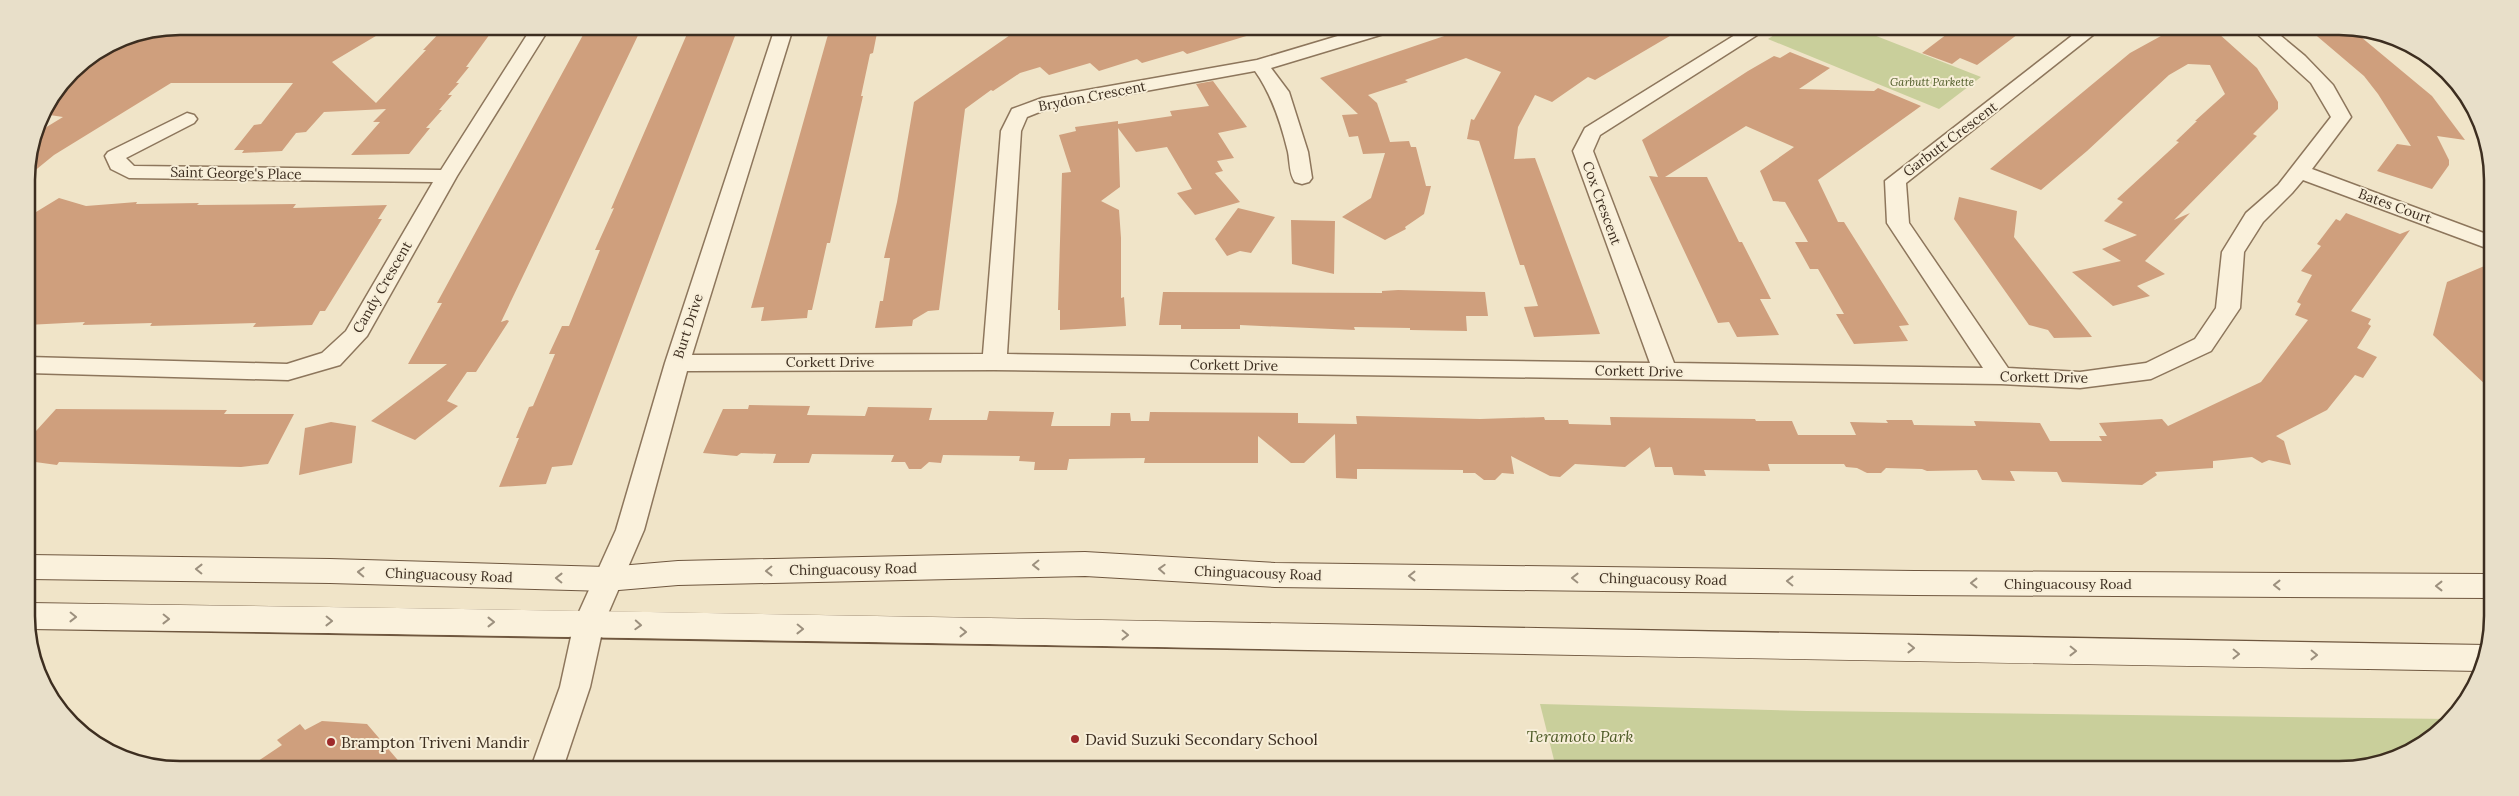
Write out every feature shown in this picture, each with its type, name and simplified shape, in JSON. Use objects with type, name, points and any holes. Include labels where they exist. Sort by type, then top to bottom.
[{"type":"main road","name":"Chinguacousy Road","points":[[35,567],[330,571],[607,579],[678,573],[1085,564],[1275,575],[1914,583],[2484,586]]},
{"type":"main road","points":[[35,616],[589,623],[1494,642],[2477,658]]},
{"type":"street","name":"Candy Crescent","points":[[35,365],[288,372],[331,360],[355,336],[447,176],[536,35]]},
{"type":"street","name":"Burt Drive","points":[[549,761],[575,687],[589,623],[630,530],[677,363],[782,35]]},
{"type":"street","name":"Brydon Crescent","points":[[994,362],[1011,131],[1019,113],[1042,104],[1260,65],[1361,35]]},
{"type":"street","name":"Cox Crescent","points":[[1665,371],[1583,151],[1592,132],[1748,35]]},
{"type":"street","name":"Garbutt Crescent","points":[[2001,376],[1898,223],[1895,181],[2085,35]]},
{"type":"street","name":"Corkett Drive","points":[[677,363],[994,362],[2001,376],[2080,380],[2152,371],[2203,345],[2228,308],[2233,252],[2254,218],[2285,189],[2341,117],[2332,95],[2316,75],[2268,35]]},
{"type":"street","points":[[1260,65],[1279,92],[1298,152],[1302,178]]},
{"type":"street","name":"Saint George's Place","points":[[187,119],[115,156],[118,165],[129,172],[447,176]]},
{"type":"street","name":"Bates Court","points":[[2299,171],[2484,240]]},
{"type":"green space","name":"Garbutt Parkette","points":[[1774,35],[1874,35],[1981,77],[1939,109],[1768,39]]},
{"type":"green space","name":"Teramoto Park","points":[[1540,704],[1807,711],[2441,719],[2419,737],[2394,750],[2376,756],[2348,761],[1554,761]]},
{"type":"building","points":[[378,35],[332,62],[376,103],[426,50],[423,50],[437,35],[489,35],[466,67],[469,67],[456,83],[459,83],[448,95],[452,95],[439,110],[442,110],[426,128],[430,128],[409,154],[351,155],[380,122],[373,122],[386,109],[324,112],[306,132],[296,133],[282,151],[242,153],[244,150],[234,150],[254,125],[261,124],[293,83],[171,83],[54,155],[35,170],[45,128],[63,117],[51,115],[71,84],[84,71],[116,50],[161,36]]},
{"type":"building","points":[[583,35],[638,35],[501,322],[509,321],[476,372],[467,372],[447,401],[458,406],[415,440],[371,421],[447,364],[408,364],[442,303],[437,303]]},
{"type":"building","points":[[687,35],[735,35],[572,465],[552,467],[546,484],[499,487],[519,438],[516,438],[529,407],[533,406],[555,354],[549,354],[562,326],[569,326],[600,250],[595,250],[614,208],[611,209]]},
{"type":"building","points":[[828,35],[877,35],[873,53],[870,54],[861,96],[863,96],[830,243],[827,243],[812,310],[808,310],[807,318],[761,321],[764,307],[751,308]]},
{"type":"building","points":[[1010,35],[1250,35],[1187,54],[1183,51],[1142,63],[1137,59],[1099,71],[1090,63],[1049,75],[1040,67],[1020,73],[993,91],[991,90],[965,109],[939,310],[928,311],[913,320],[912,326],[875,328],[880,301],[883,301],[890,258],[884,258],[897,202],[914,102]]},
{"type":"building","points":[[1447,35],[1672,35],[1595,80],[1588,77],[1552,102],[1535,95],[1518,127],[1514,159],[1535,158],[1600,334],[1534,337],[1524,307],[1538,306],[1524,265],[1520,265],[1479,141],[1467,139],[1471,119],[1474,120],[1501,72],[1466,58],[1405,80],[1408,82],[1368,95],[1377,103],[1390,142],[1409,141],[1411,147],[1416,147],[1426,186],[1431,186],[1424,214],[1405,227],[1406,229],[1385,240],[1342,217],[1371,198],[1385,153],[1363,154],[1358,136],[1349,137],[1342,115],[1358,114],[1320,78]]},
{"type":"building","points":[[1946,35],[2017,35],[1977,65],[1960,58],[1952,64],[1922,53]]},
{"type":"building","points":[[2163,35],[2220,35],[2257,68],[2278,102],[2278,109],[2253,134],[2257,136],[2174,220],[2190,213],[2145,261],[2165,274],[2137,286],[2150,296],[2113,306],[2072,272],[2121,261],[2102,249],[2137,235],[2104,221],[2123,202],[2117,199],[2179,142],[2176,141],[2225,94],[2210,65],[2188,64],[2169,75],[2087,151],[2041,190],[1990,169],[2130,53]]},
{"type":"building","points":[[2316,35],[2360,37],[2432,96],[2465,140],[2437,136],[2449,160],[2449,165],[2432,189],[2377,171],[2397,144],[2411,146],[2378,94],[2364,76]]},
{"type":"building","points":[[1790,52],[1830,68],[1799,89],[1874,91],[1878,88],[1921,106],[1818,180],[1838,222],[1844,222],[1909,325],[1899,326],[1908,341],[1854,344],[1836,314],[1844,314],[1818,269],[1810,269],[1795,242],[1808,242],[1785,202],[1773,201],[1760,171],[1794,147],[1746,126],[1665,177],[1707,177],[1739,242],[1742,242],[1771,299],[1760,299],[1779,335],[1737,337],[1729,322],[1718,323],[1649,176],[1658,177],[1642,140],[1748,71],[1774,56],[1780,58]]},
{"type":"building","points":[[1213,81],[1247,127],[1218,133],[1234,158],[1217,161],[1223,171],[1215,173],[1240,202],[1195,215],[1177,193],[1192,189],[1167,147],[1136,152],[1118,128],[1120,187],[1101,201],[1119,210],[1121,298],[1124,297],[1126,326],[1060,330],[1060,310],[1058,310],[1062,173],[1071,172],[1059,135],[1076,131],[1075,127],[1118,121],[1118,124],[1172,116],[1170,111],[1209,106],[1196,84]]},
{"type":"building","points":[[1959,197],[2017,211],[2014,237],[2092,337],[2054,338],[2048,330],[2029,325],[1954,219]]},
{"type":"building","points":[[59,198],[86,206],[137,202],[136,204],[199,203],[197,205],[296,204],[293,208],[387,205],[378,219],[382,219],[325,311],[320,311],[312,325],[253,327],[256,323],[150,326],[152,323],[82,325],[85,322],[35,325],[36,212]]},
{"type":"building","points":[[1238,208],[1275,217],[1251,253],[1240,251],[1227,256],[1215,239]]},
{"type":"building","points":[[2346,213],[2400,234],[2410,230],[2351,311],[2371,319],[2368,324],[2371,326],[2357,348],[2377,357],[2363,378],[2355,375],[2327,410],[2276,436],[2284,441],[2291,465],[2269,460],[2262,463],[2252,457],[2213,461],[2213,468],[2155,472],[2157,475],[2142,485],[2062,482],[2057,472],[2010,471],[2015,481],[1982,480],[1977,470],[1927,471],[1922,469],[1886,468],[1881,473],[1867,473],[1857,468],[1846,467],[1844,464],[1768,464],[1770,471],[1704,470],[1706,476],[1674,475],[1672,467],[1655,467],[1650,447],[1625,467],[1575,464],[1560,477],[1550,476],[1511,456],[1514,474],[1502,473],[1495,480],[1484,480],[1475,473],[1463,473],[1463,470],[1369,469],[1357,469],[1357,479],[1336,478],[1335,434],[1304,463],[1291,463],[1258,436],[1258,463],[1144,463],[1145,458],[1069,459],[1067,470],[1034,470],[1035,462],[1019,461],[1020,456],[943,455],[941,463],[929,462],[921,469],[909,469],[905,462],[891,462],[894,455],[812,454],[809,463],[773,463],[776,454],[741,453],[737,456],[703,453],[723,409],[748,409],[749,405],[810,406],[807,415],[865,416],[868,407],[932,408],[929,420],[987,420],[989,411],[1054,412],[1051,426],[1110,426],[1111,413],[1130,413],[1131,421],[1149,421],[1150,412],[1298,413],[1298,423],[1357,424],[1356,416],[1480,419],[1544,417],[1545,420],[1568,420],[1569,424],[1611,425],[1610,417],[1755,419],[1756,421],[1792,421],[1798,435],[1856,435],[1850,422],[1888,423],[1886,420],[1912,420],[1914,425],[1976,426],[1974,421],[2040,423],[2050,441],[2102,441],[2099,436],[2107,436],[2099,423],[2162,419],[2168,426],[2261,382],[2308,320],[2295,315],[2301,304],[2297,302],[2312,275],[2301,271],[2321,246],[2317,244],[2336,219],[2340,221]]},
{"type":"building","points":[[1291,220],[1335,221],[1334,274],[1292,264]]},
{"type":"building","points":[[2484,266],[2484,383],[2433,335],[2447,282]]},
{"type":"building","points":[[1382,291],[1485,292],[1488,316],[1466,316],[1467,331],[1354,327],[1355,330],[1240,325],[1240,329],[1181,329],[1181,325],[1159,325],[1163,292],[1382,293]]},
{"type":"building","points":[[56,409],[227,410],[224,414],[294,414],[268,464],[241,467],[59,462],[57,465],[35,462],[36,431]]},
{"type":"building","points":[[331,422],[356,426],[352,463],[299,475],[305,428]]},
{"type":"building","name":"Brampton Triveni Mandir","points":[[322,721],[367,724],[399,761],[258,761],[282,745],[277,740],[300,724],[305,730]]},
{"type":"place","name":"David Suzuki Secondary School","points":[[1075,739]]},
{"type":"place","name":"Brampton Triveni Mandir","points":[[331,742]]}]
